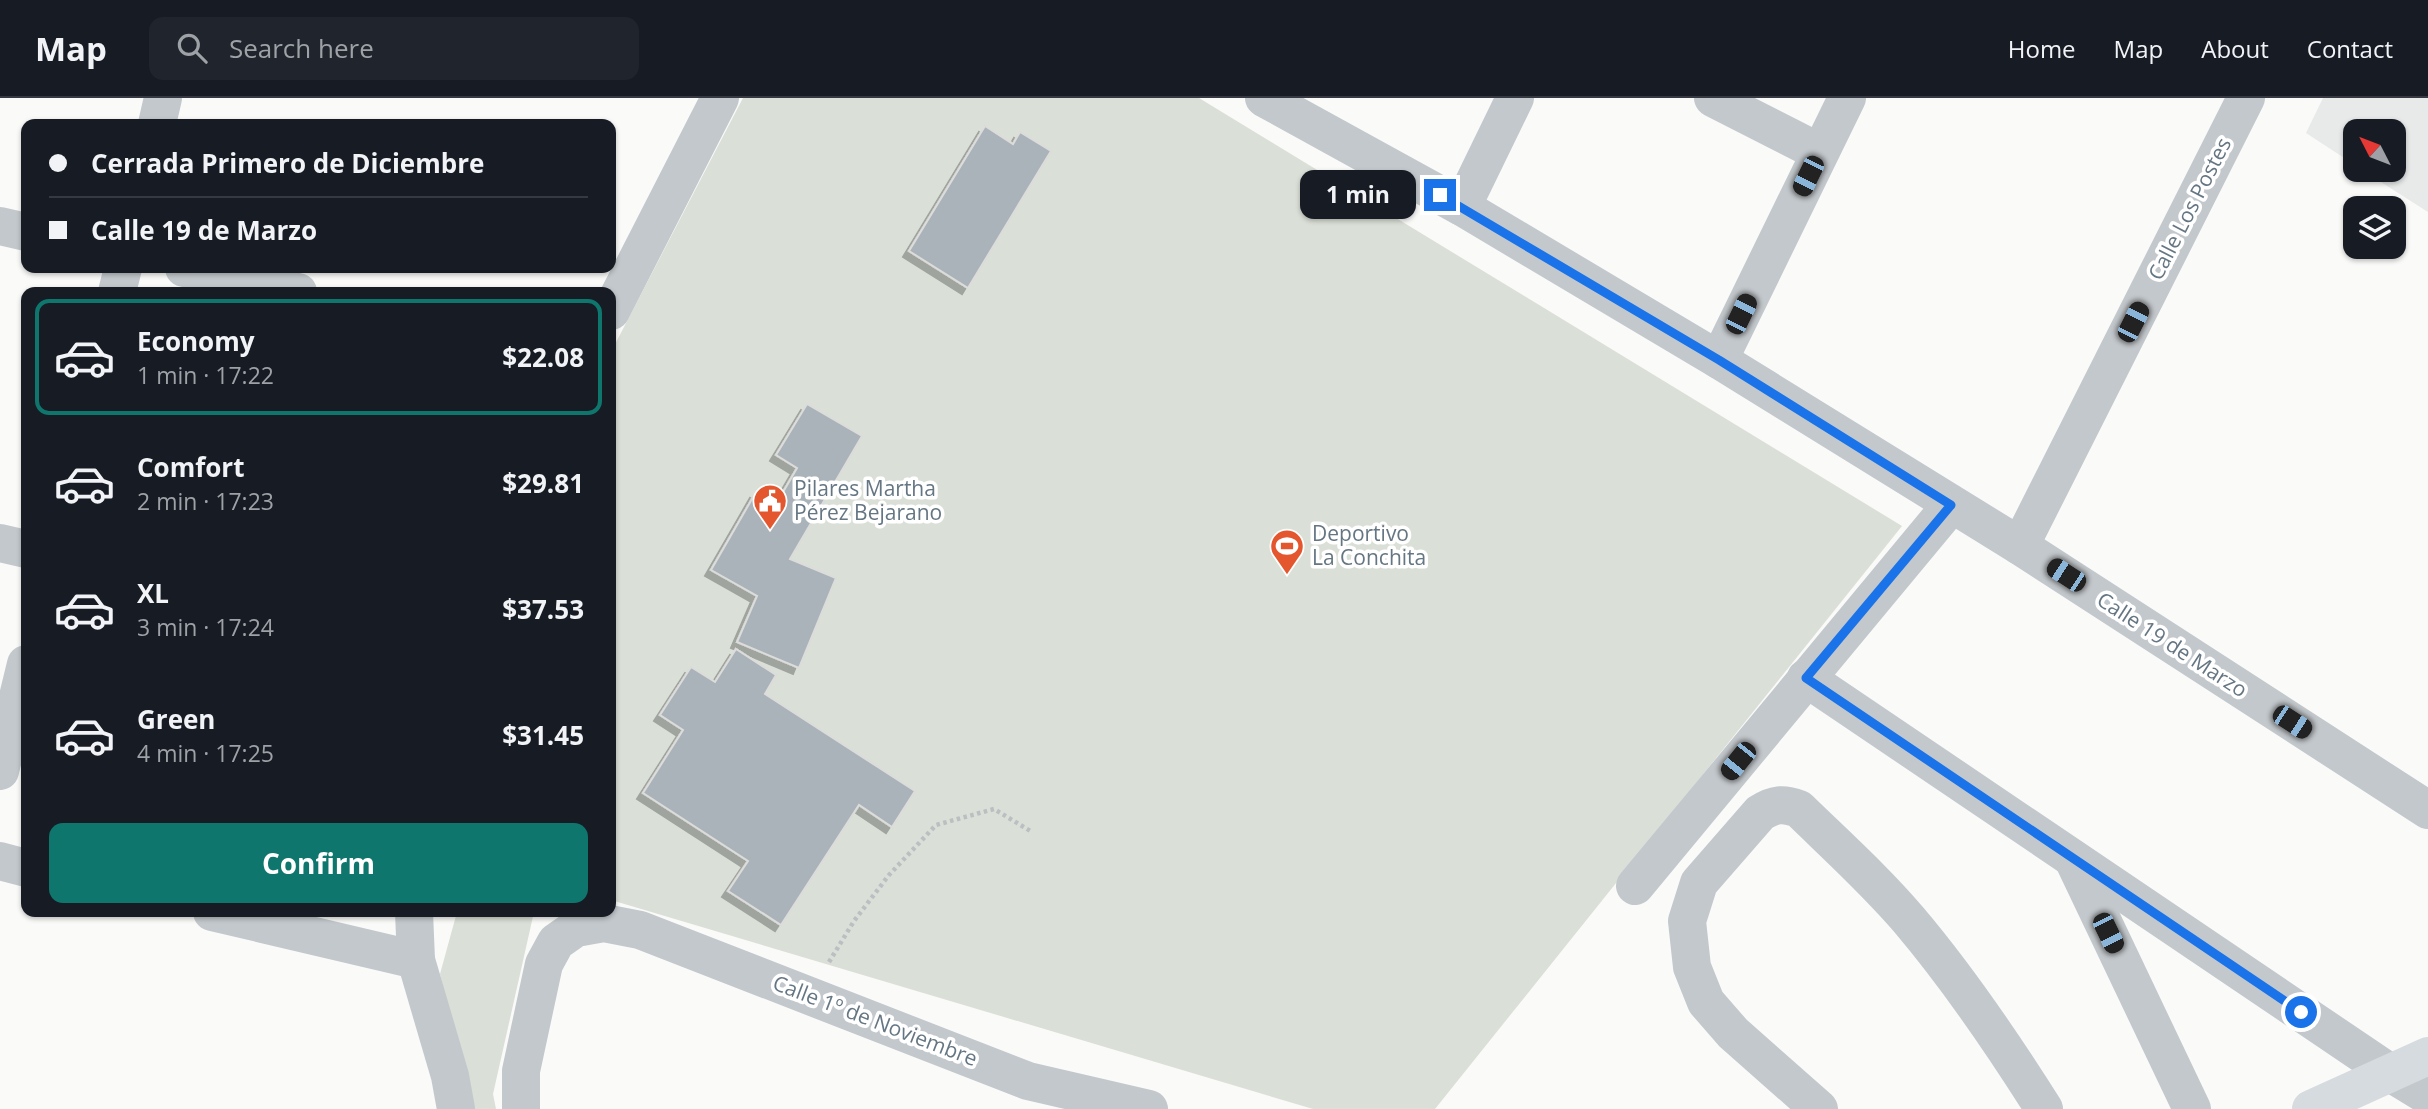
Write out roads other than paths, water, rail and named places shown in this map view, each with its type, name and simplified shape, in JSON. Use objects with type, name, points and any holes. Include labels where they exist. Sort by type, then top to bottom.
[{"type":"main road","points":[[2311,1109],[2428,1056]]},
{"type":"street","points":[[158,119],[163,98]]},
{"type":"street","points":[[616,301],[720,98]]},
{"type":"street","name":"Calle 19 de Marzo","points":[[1264,98],[1462,207],[1719,360],[2020,546],[2428,810]]},
{"type":"street","points":[[1462,207],[1515,98]]},
{"type":"street","points":[[1713,98],[1819,152]]},
{"type":"street","points":[[1719,360],[1847,98]]},
{"type":"street","name":"Calle Los Postes","points":[[2020,546],[2246,98]]},
{"type":"street","points":[[0,226],[21,231]]},
{"type":"street","points":[[208,273],[274,287]]},
{"type":"street","points":[[1635,886],[1951,505]]},
{"type":"street","points":[[0,543],[21,548]]},
{"type":"street","points":[[1806,678],[2428,1096]]},
{"type":"street","points":[[0,771],[21,685]]},
{"type":"street","points":[[1819,1109],[1733,1033],[1706,1002],[1692,967],[1687,921],[1699,883],[1760,813],[1772,805],[1786,804],[1799,809],[1909,920],[2016,1066],[2044,1109]]},
{"type":"street","points":[[2072,857],[2192,1109]]},
{"type":"street","points":[[0,861],[21,867]]},
{"type":"street","points":[[233,917],[416,960]]},
{"type":"street","points":[[414,917],[416,960],[450,1076],[456,1109]]},
{"type":"street","name":"Calle 1º de Noviembre","points":[[521,1109],[521,1070],[544,964],[556,943],[576,928],[604,923],[640,930],[820,1000],[1022,1095],[1149,1109]]},
{"type":"place","name":"Pilares Martha Pérez Bejarano","points":[[770,531]]},
{"type":"place","name":"Deportivo La Conchita","points":[[1287,576]]}]
